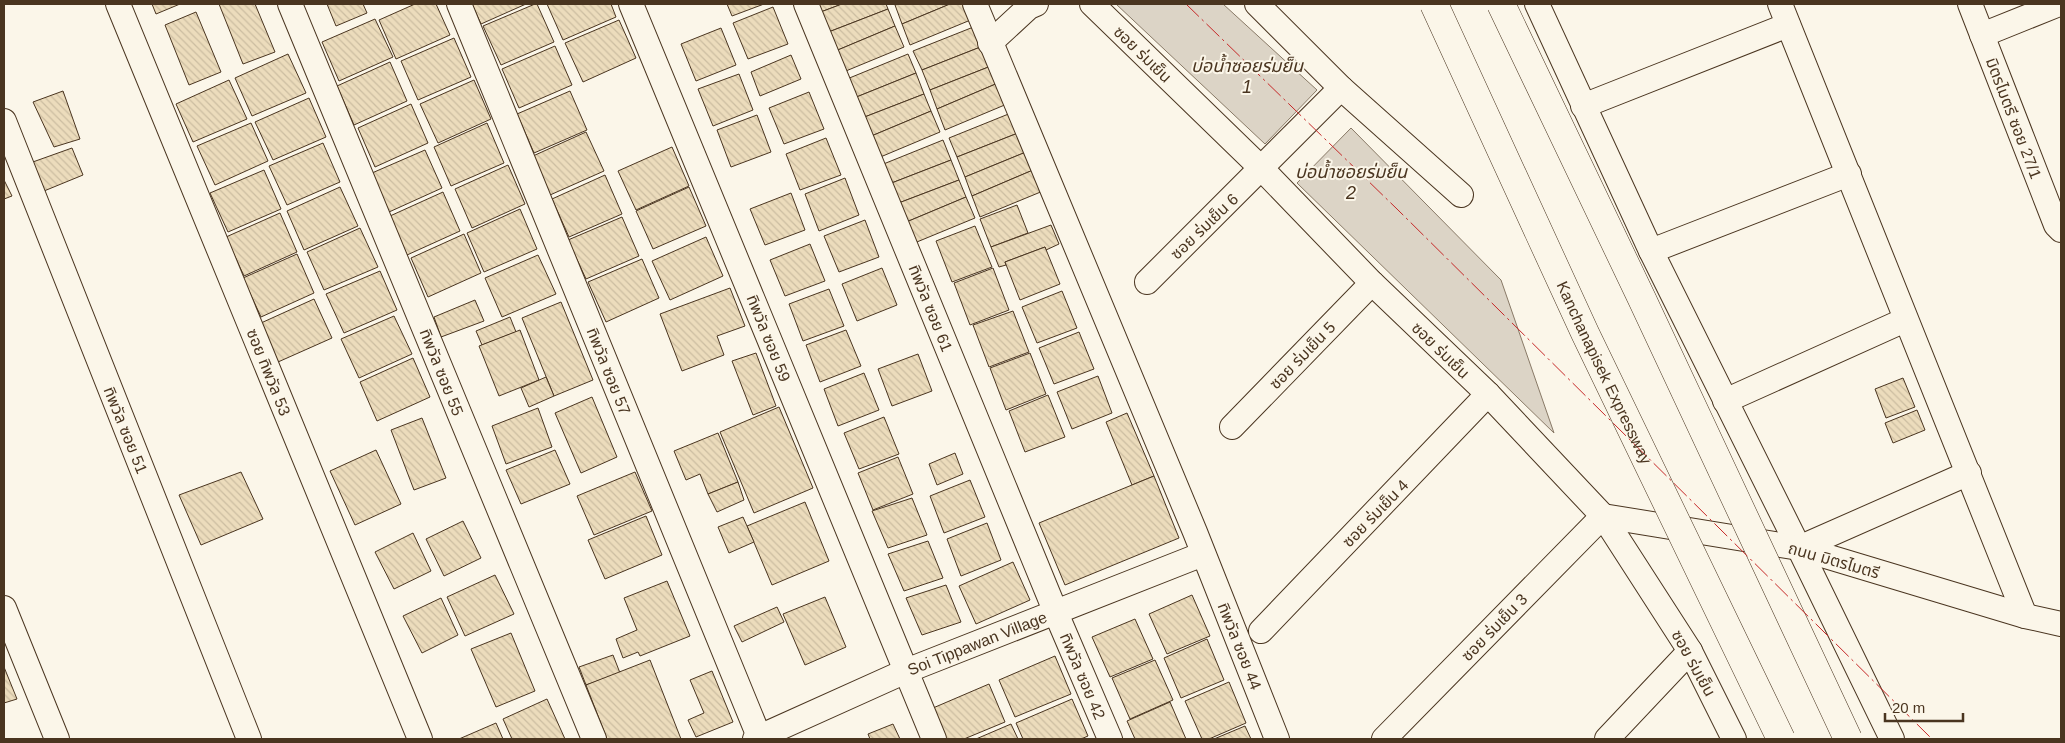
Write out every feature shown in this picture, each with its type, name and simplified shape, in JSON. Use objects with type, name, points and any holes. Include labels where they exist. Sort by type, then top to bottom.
[{"type":"highway","name":"Kanchanapisek Expressway","points":[[1434,4],[1590,342],[1782,739]]},
{"type":"highway","points":[[1501,4],[1848,739]]},
{"type":"street","name":"ซอย ทิพวัล 53","points":[[118,4],[420,739]]},
{"type":"street","name":"ทิพวัล ซอย 55","points":[[290,4],[594,739]]},
{"type":"street","name":"ทิพวัล ซอย 57","points":[[458,4],[758,739]]},
{"type":"street","name":"ทิพวัล ซอย 59","points":[[631,4],[934,739]]},
{"type":"street","name":"ทิพวัล ซอย 61","points":[[806,4],[1056,613]]},
{"type":"street","name":"ทิพวัล ซอย 44","points":[[975,4],[1195,532],[1277,739]]},
{"type":"street","name":"ซอย ร่มเย็น","points":[[1092,4],[1262,169],[1372,283],[1488,394],[1603,516],[1690,651],[1734,739]]},
{"type":"street","points":[[1257,4],[1341,88],[1461,195]]},
{"type":"street","points":[[1536,4],[1651,251],[1892,739]]},
{"type":"street","name":"มิตรไมตรี ซอย 27/1","points":[[1970,4],[2056,225],[2061,230]]},
{"type":"street","points":[[1982,35],[2059,4]]},
{"type":"street","points":[[990,43],[1031,5]]},
{"type":"street","points":[[1583,106],[1784,14],[1905,320],[1969,473],[2024,616]]},
{"type":"street","name":"ซอย ร่มเย็น 6","points":[[1147,282],[1341,88]]},
{"type":"street","name":"ทิพวัล ซอย 51","points":[[4,121],[249,739]]},
{"type":"street","points":[[1651,251],[1848,174]]},
{"type":"street","name":"ซอย ร่มเย็น 5","points":[[1232,427],[1372,283]]},
{"type":"street","points":[[1725,400],[1905,320]]},
{"type":"street","name":"ซอย ร่มเย็น 4","points":[[1261,631],[1488,394]]},
{"type":"street","points":[[1799,548],[1969,473]]},
{"type":"street","name":"ถนน มิตรไมตรี","points":[[1603,516],[1799,548],[2024,616],[2061,624]]},
{"type":"street","name":"ซอย ร่มเย็น 3","points":[[1384,739],[1603,516]]},
{"type":"street","name":"Soi Tippawan Village","points":[[758,739],[906,671],[1203,554]]},
{"type":"street","points":[[4,608],[57,739]]},
{"type":"street","name":"ทิพวัล ซอย 42","points":[[1056,613],[1110,739]]},
{"type":"street","points":[[1607,739],[1690,651]]},
{"type":"water","name":"บ่อน้ำซอยร่มย็น 1","points":[[1116,4],[1223,4],[1317,90],[1265,144]]},
{"type":"water","name":"บ่อน้ำซอยร่มย็น 2","points":[[1351,128],[1501,280],[1554,433],[1297,183]]},
{"type":"building","points":[[152,4],[180,4],[156,14]]},
{"type":"building","points":[[219,4],[255,4],[275,52],[243,64]]},
{"type":"building","points":[[327,4],[363,4],[367,13],[336,26]]},
{"type":"building","points":[[415,4],[436,4],[450,35],[396,59],[379,20]]},
{"type":"building","points":[[472,4],[526,4],[481,24]]},
{"type":"building","points":[[537,4],[554,42],[501,65],[483,26]]},
{"type":"building","points":[[547,4],[611,4],[616,17],[563,40]]},
{"type":"building","points":[[727,4],[764,4],[732,16]]},
{"type":"building","points":[[814,4],[842,4],[818,13]]},
{"type":"building","points":[[842,4],[886,4],[888,9],[826,33],[818,13]]},
{"type":"building","points":[[950,4],[902,24],[895,5]]},
{"type":"building","points":[[950,4],[966,4],[973,19],[910,45],[902,24]]},
{"type":"building","points":[[773,7],[788,44],[748,59],[733,23]]},
{"type":"building","points":[[888,9],[895,26],[833,52],[826,33]]},
{"type":"building","points":[[196,12],[221,72],[189,85],[165,25]]},
{"type":"building","points":[[375,19],[393,57],[339,81],[322,42]]},
{"type":"building","points":[[619,20],[636,58],[583,82],[565,43]]},
{"type":"building","points":[[895,26],[904,47],[841,73],[833,52]]},
{"type":"building","points":[[976,26],[983,46],[922,70],[913,51]]},
{"type":"building","points":[[721,28],[736,65],[696,81],[681,44]]},
{"type":"building","points":[[454,38],[471,77],[418,100],[401,61]]},
{"type":"building","points":[[555,46],[572,85],[519,108],[502,69]]},
{"type":"building","points":[[983,46],[991,66],[930,90],[922,70]]},
{"type":"building","points":[[288,54],[306,93],[252,116],[235,78]]},
{"type":"building","points":[[908,54],[916,73],[854,98],[847,79]]},
{"type":"building","points":[[791,55],[801,79],[760,96],[751,72]]},
{"type":"building","points":[[390,62],[407,101],[354,125],[337,86]]},
{"type":"building","points":[[991,66],[998,83],[937,109],[930,90]]},
{"type":"building","points":[[916,73],[924,94],[862,118],[854,98]]},
{"type":"building","points":[[739,74],[753,110],[713,126],[698,89]]},
{"type":"building","points":[[229,80],[247,119],[193,142],[176,104]]},
{"type":"building","points":[[474,80],[491,119],[438,143],[420,104]]},
{"type":"building","points":[[998,83],[1007,104],[945,130],[937,109]]},
{"type":"building","points":[[63,91],[80,139],[54,147],[33,102]]},
{"type":"building","points":[[570,91],[587,130],[534,153],[517,114]]},
{"type":"building","points":[[809,92],[824,129],[784,144],[769,108]]},
{"type":"building","points":[[924,94],[931,111],[869,137],[862,118]]},
{"type":"building","points":[[309,98],[326,137],[273,160],[255,122]]},
{"type":"building","points":[[411,104],[428,143],[375,167],[358,128]]},
{"type":"building","points":[[931,111],[940,132],[878,158],[869,137]]},
{"type":"building","points":[[1011,113],[1018,133],[957,157],[949,138]]},
{"type":"building","points":[[757,115],[771,152],[731,167],[717,130]]},
{"type":"building","points":[[251,123],[268,161],[215,185],[197,146]]},
{"type":"building","points":[[487,123],[504,163],[451,186],[434,147]]},
{"type":"building","points":[[586,132],[604,171],[550,195],[533,156]]},
{"type":"building","points":[[1018,133],[1026,152],[965,177],[957,157]]},
{"type":"building","points":[[826,138],[841,175],[800,190],[786,154]]},
{"type":"building","points":[[943,140],[951,160],[889,184],[881,165]]},
{"type":"building","points":[[323,143],[340,182],[287,205],[269,166]]},
{"type":"building","points":[[672,147],[689,186],[636,210],[618,171]]},
{"type":"building","points":[[72,148],[83,175],[44,191],[30,163]]},
{"type":"building","points":[[425,150],[442,188],[389,212],[372,173]]},
{"type":"building","points":[[1026,152],[1033,170],[972,196],[965,177]]},
{"type":"building","points":[[951,160],[959,180],[896,204],[889,184]]},
{"type":"building","points":[[508,165],[525,204],[472,228],[455,189]]},
{"type":"building","points":[[264,170],[281,209],[228,232],[210,193]]},
{"type":"building","points":[[1033,170],[1043,191],[980,217],[972,196]]},
{"type":"building","points":[[605,175],[622,214],[569,237],[552,199]]},
{"type":"building","points":[[845,178],[859,215],[819,231],[805,194]]},
{"type":"building","points":[[4,180],[12,196],[4,199]]},
{"type":"building","points":[[959,180],[966,197],[904,223],[896,204]]},
{"type":"building","points":[[340,187],[358,226],[304,250],[287,211]]},
{"type":"building","points":[[689,187],[706,226],[653,249],[636,211]]},
{"type":"building","points":[[443,192],[460,231],[407,255],[390,216]]},
{"type":"building","points":[[791,193],[805,230],[765,245],[750,209]]},
{"type":"building","points":[[966,197],[975,218],[912,244],[904,223]]},
{"type":"building","points":[[1017,205],[1028,233],[991,247],[980,219]]},
{"type":"building","points":[[520,209],[537,249],[484,272],[467,233]]},
{"type":"building","points":[[280,213],[297,252],[244,276],[226,237]]},
{"type":"building","points":[[622,217],[639,256],[586,279],[568,240]]},
{"type":"building","points":[[865,220],[879,257],[839,272],[824,236]]},
{"type":"building","points":[[1051,225],[1059,244],[1046,250],[1045,247],[1005,262],[1006,265],[999,267],[991,247]]},
{"type":"building","points":[[975,226],[992,267],[952,282],[936,241]]},
{"type":"building","points":[[360,228],[378,267],[324,290],[307,252]]},
{"type":"building","points":[[464,234],[481,273],[428,297],[411,258]]},
{"type":"building","points":[[706,237],[723,276],[670,300],[652,261]]},
{"type":"building","points":[[810,244],[825,281],[785,296],[770,260]]},
{"type":"building","points":[[1045,247],[1060,284],[1020,300],[1005,262]]},
{"type":"building","points":[[297,254],[314,293],[261,317],[243,278]]},
{"type":"building","points":[[538,255],[556,294],[502,317],[485,278]]},
{"type":"building","points":[[642,259],[659,298],[606,322],[588,282]]},
{"type":"building","points":[[882,268],[897,305],[857,321],[842,284]]},
{"type":"building","points":[[993,268],[1009,310],[970,325],[954,283]]},
{"type":"building","points":[[380,271],[397,310],[344,333],[326,294]]},
{"type":"building","points":[[730,288],[745,326],[717,336],[724,355],[682,371],[660,314]]},
{"type":"building","points":[[829,289],[844,326],[803,341],[789,304]]},
{"type":"building","points":[[1062,291],[1077,328],[1037,343],[1022,307]]},
{"type":"building","points":[[314,299],[332,338],[278,362],[261,323]]},
{"type":"building","points":[[475,300],[484,321],[441,337],[434,317]]},
{"type":"building","points":[[561,302],[593,380],[554,396],[522,318]]},
{"type":"building","points":[[1013,311],[1029,352],[989,367],[973,325]]},
{"type":"building","points":[[394,316],[412,354],[359,378],[341,339]]},
{"type":"building","points":[[510,317],[516,332],[482,345],[476,331]]},
{"type":"building","points":[[520,330],[539,380],[499,396],[479,346]]},
{"type":"building","points":[[846,330],[861,366],[820,382],[806,345]]},
{"type":"building","points":[[1079,332],[1094,369],[1054,384],[1039,348]]},
{"type":"building","points":[[756,353],[776,406],[753,415],[732,361]]},
{"type":"building","points":[[1030,353],[1046,394],[1006,410],[990,368]]},
{"type":"building","points":[[918,354],[932,391],[892,406],[878,369]]},
{"type":"building","points":[[413,358],[430,397],[377,421],[360,382]]},
{"type":"building","points":[[864,373],[879,410],[838,426],[824,389]]},
{"type":"building","points":[[1098,376],[1112,413],[1072,429],[1057,392]]},
{"type":"building","points":[[546,377],[554,396],[529,407],[521,388]]},
{"type":"building","points":[[1903,378],[1915,407],[1886,418],[1875,389]]},
{"type":"building","points":[[1048,395],[1065,437],[1025,452],[1009,411]]},
{"type":"building","points":[[592,397],[617,457],[581,473],[555,413]]},
{"type":"building","points":[[779,407],[813,488],[754,513],[720,432]]},
{"type":"building","points":[[538,408],[552,447],[506,464],[492,426]]},
{"type":"building","points":[[1917,410],[1925,430],[1893,443],[1885,423]]},
{"type":"building","points":[[1127,413],[1154,476],[1132,485],[1106,422]]},
{"type":"building","points":[[884,417],[899,454],[859,469],[844,433]]},
{"type":"building","points":[[422,418],[446,478],[414,490],[391,430]]},
{"type":"building","points":[[718,433],[738,482],[708,494],[700,474],[686,480],[674,451]]},
{"type":"building","points":[[376,450],[401,504],[355,525],[330,471]]},
{"type":"building","points":[[555,450],[570,484],[521,504],[506,470]]},
{"type":"building","points":[[955,453],[963,474],[937,485],[929,464]]},
{"type":"building","points":[[898,457],[913,494],[873,510],[858,473]]},
{"type":"building","points":[[241,472],[263,519],[201,545],[179,495]]},
{"type":"building","points":[[635,472],[652,511],[594,535],[577,496]]},
{"type":"building","points":[[1154,476],[1179,538],[1065,585],[1039,523]]},
{"type":"building","points":[[970,480],[985,517],[944,533],[930,496]]},
{"type":"building","points":[[738,482],[744,500],[717,512],[708,494]]},
{"type":"building","points":[[912,498],[927,535],[888,548],[872,511]]},
{"type":"building","points":[[805,502],[829,561],[772,585],[747,526]]},
{"type":"building","points":[[646,516],[662,555],[605,579],[588,540]]},
{"type":"building","points":[[743,517],[754,542],[729,553],[718,527]]},
{"type":"building","points":[[463,521],[481,558],[444,576],[426,539]]},
{"type":"building","points":[[987,523],[1001,560],[961,576],[947,539]]},
{"type":"building","points":[[413,533],[431,571],[394,589],[375,552]]},
{"type":"building","points":[[928,541],[943,578],[904,591],[888,554]]},
{"type":"building","points":[[1013,562],[1030,600],[976,624],[959,586]]},
{"type":"building","points":[[495,575],[514,614],[465,636],[447,597]]},
{"type":"building","points":[[667,581],[690,636],[640,656],[638,652],[623,658],[616,639],[637,630],[624,598]]},
{"type":"building","points":[[946,585],[961,622],[922,635],[906,598]]},
{"type":"building","points":[[1192,595],[1210,636],[1167,654],[1149,614]]},
{"type":"building","points":[[825,597],[846,647],[805,665],[783,614]]},
{"type":"building","points":[[441,598],[458,635],[422,653],[403,616]]},
{"type":"building","points":[[777,607],[784,622],[742,642],[734,626]]},
{"type":"building","points":[[1135,619],[1153,659],[1110,677],[1092,637]]},
{"type":"building","points":[[511,633],[535,691],[496,707],[471,649]]},
{"type":"building","points":[[1207,639],[1224,680],[1181,698],[1164,658]]},
{"type":"building","points":[[613,655],[620,673],[586,685],[579,667]]},
{"type":"building","points":[[1055,656],[1071,694],[1015,717],[999,680]]},
{"type":"building","points":[[650,660],[681,739],[607,739],[586,685]]},
{"type":"building","points":[[1155,660],[1173,700],[1130,719],[1112,678]]},
{"type":"building","points":[[4,667],[17,699],[4,703]]},
{"type":"building","points":[[712,671],[733,722],[696,737],[688,720],[704,713],[690,680]]},
{"type":"building","points":[[1229,682],[1246,723],[1209,739],[1202,739],[1185,701]]},
{"type":"building","points":[[989,684],[1005,722],[964,739],[946,739],[933,708]]},
{"type":"building","points":[[547,699],[565,739],[512,739],[503,719]]},
{"type":"building","points":[[1072,699],[1088,736],[1081,739],[1023,739],[1016,723]]},
{"type":"building","points":[[1170,702],[1186,739],[1135,739],[1127,721]]},
{"type":"building","points":[[496,723],[503,739],[459,739]]},
{"type":"building","points":[[893,724],[900,739],[870,739],[868,734]]},
{"type":"building","points":[[1011,724],[1018,739],[976,739]]},
{"type":"building","points":[[1245,726],[1251,739],[1214,739]]},
{"type":"power","points":[[1186,4],[1397,209],[1932,739]]}]
